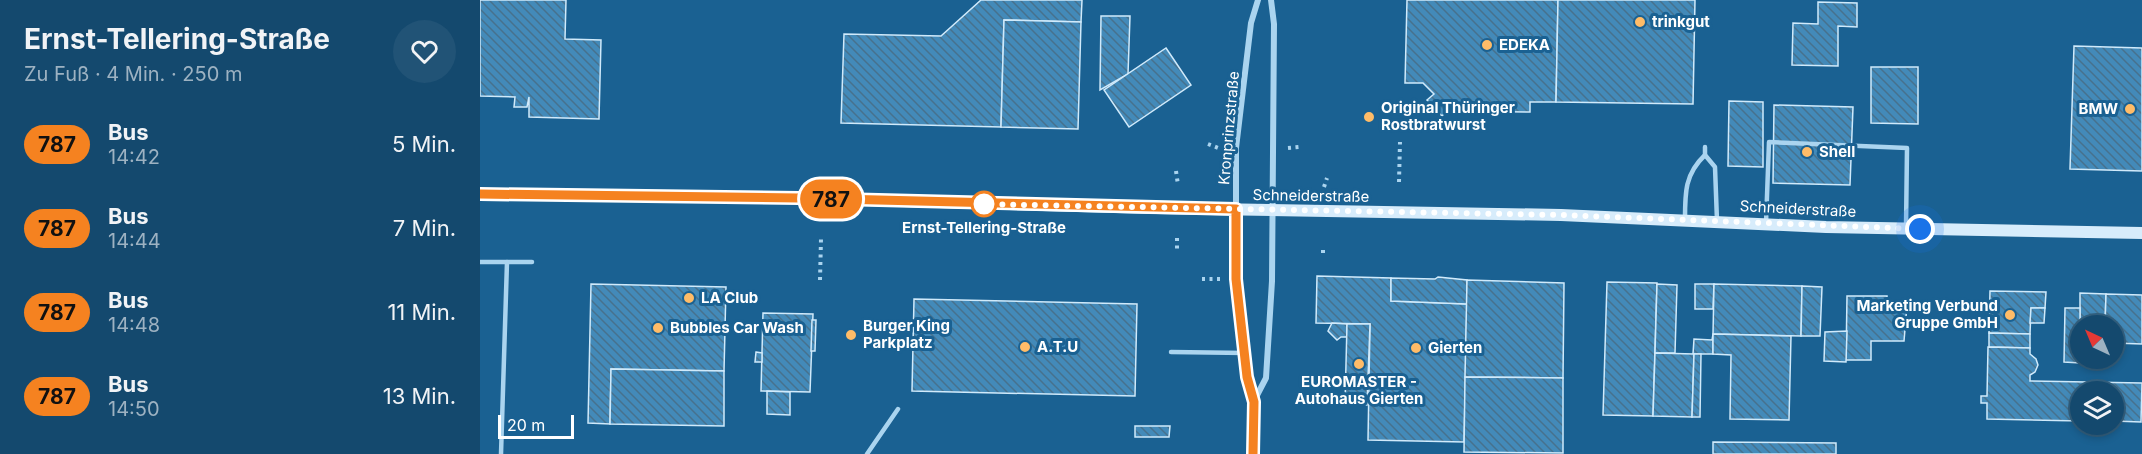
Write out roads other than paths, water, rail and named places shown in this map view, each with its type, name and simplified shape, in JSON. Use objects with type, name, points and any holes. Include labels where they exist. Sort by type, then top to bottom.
[{"type":"main road","name":"Schneiderstraße","points":[[480,194],[799,198],[1685,219],[1906,228],[2142,233]]},
{"type":"street","name":"Kronprinzstraße","points":[[1253,454],[1254,402],[1247,377],[1236,279],[1236,148],[1251,23],[1258,0]]},
{"type":"street","name":"Kronprinzstraße","points":[[1254,402],[1266,378],[1272,280],[1274,24],[1271,0]]},
{"type":"lane","points":[[1766,223],[1769,142],[1907,148],[1906,228]]},
{"type":"lane","points":[[1705,147],[1705,155],[1715,167],[1717,220]]},
{"type":"lane","points":[[1685,219],[1684,189],[1692,167],[1705,155]]},
{"type":"lane","points":[[480,262],[532,262]]},
{"type":"lane","points":[[501,454],[507,262]]},
{"type":"lane","points":[[1171,352],[1246,353]]},
{"type":"lane","points":[[867,454],[898,409]]},
{"type":"place","name":"trinkgut","points":[[1640,22]]},
{"type":"place","name":"EDEKA","points":[[1487,45]]},
{"type":"place","name":"BMW","points":[[2130,109]]},
{"type":"place","name":"Original Thüringer Rostbratwurst","points":[[1369,117]]},
{"type":"place","name":"Shell","points":[[1807,152]]},
{"type":"place","name":"Ernst-Tellering-Straße","points":[[984,204]]},
{"type":"place","name":"LA Club","points":[[689,298]]},
{"type":"place","name":"Marketing Verbund Gruppe GmbH","points":[[2010,315]]},
{"type":"place","name":"Bubbles Car Wash","points":[[658,328]]},
{"type":"place","name":"Burger King Parkplatz","points":[[851,335]]},
{"type":"place","name":"A.T.U","points":[[1025,347]]},
{"type":"place","name":"Gierten","points":[[1416,348]]},
{"type":"place","name":"EUROMASTER - Autohaus Gierten","points":[[1359,364]]}]
